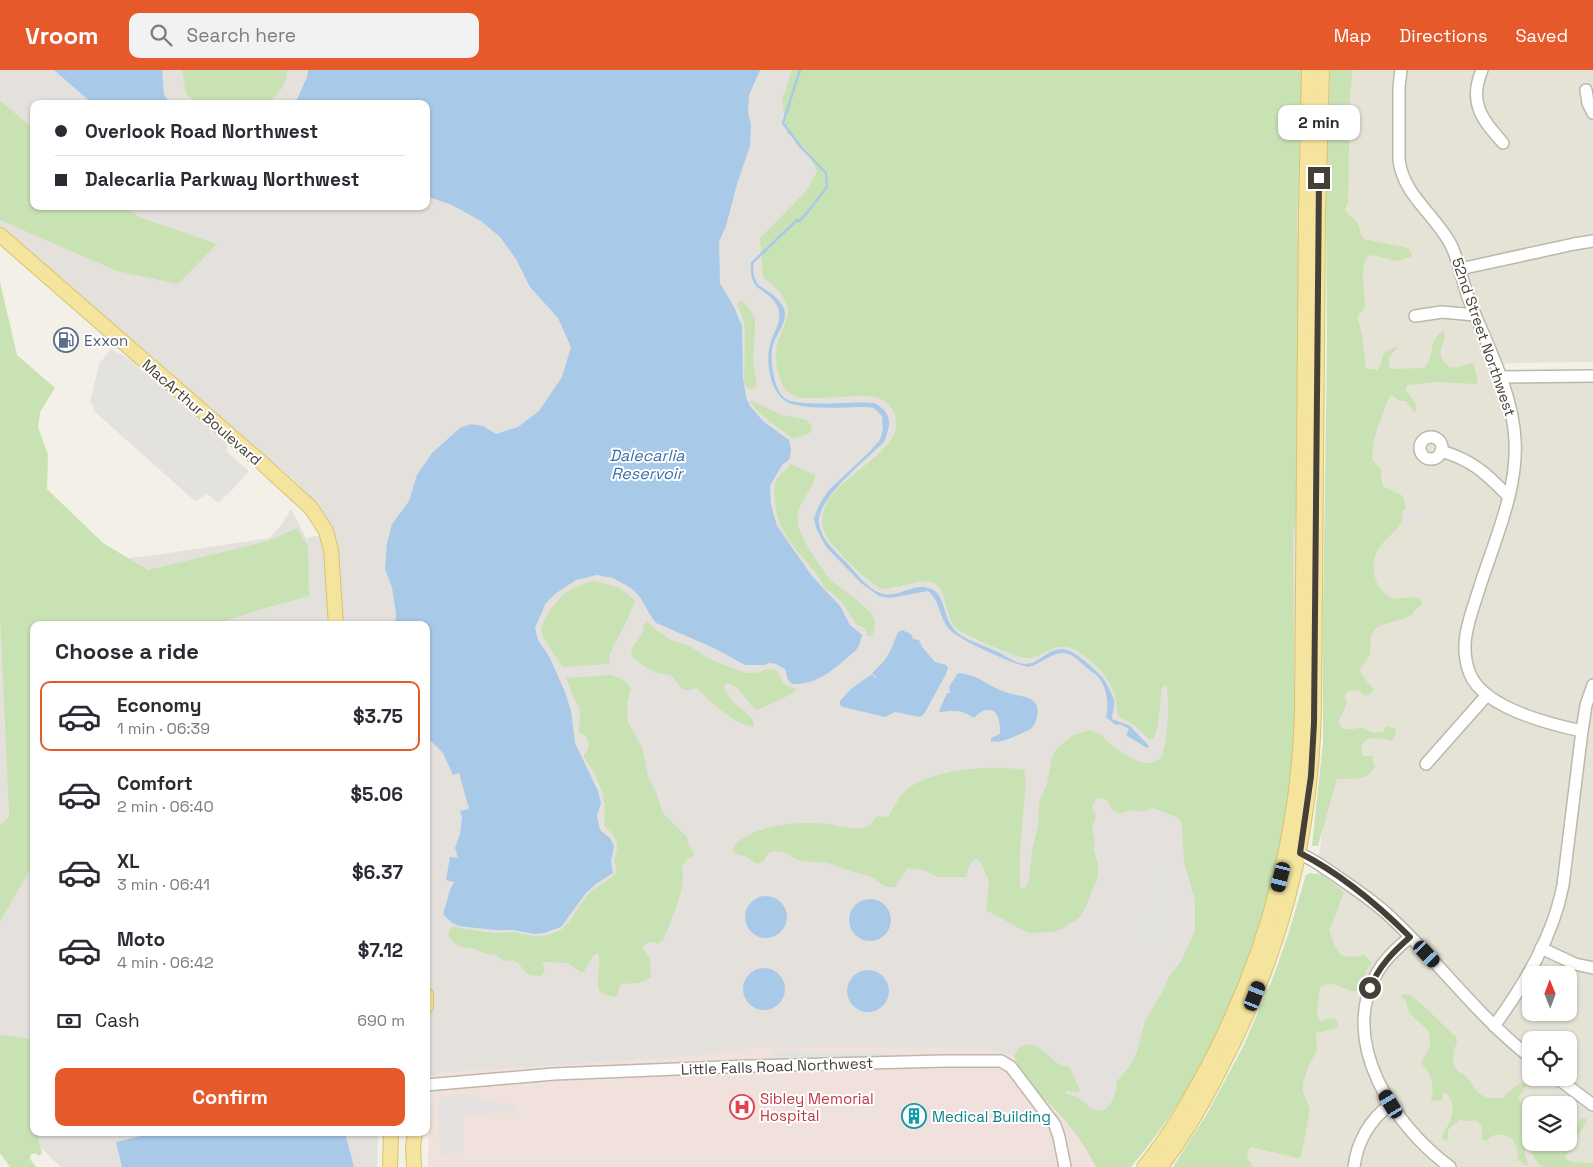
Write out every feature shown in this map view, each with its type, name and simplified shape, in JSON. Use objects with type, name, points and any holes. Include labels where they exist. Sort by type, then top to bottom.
[{"type":"main road","points":[[1160,1167],[1178,1142],[1202,1102],[1224,1063],[1248,1013],[1278,935],[1289,896],[1294,851],[1302,718],[1309,70]]},
{"type":"main road","points":[[1144,1167],[1168,1135],[1192,1095],[1213,1057],[1236,1008],[1294,851],[1311,776],[1314,718],[1318,223],[1322,70]]},
{"type":"main road","name":"MacArthur Boulevard","points":[[0,236],[311,508],[326,531],[331,550],[336,621]]},
{"type":"main road","points":[[390,1167],[392,1136]]},
{"type":"main road","points":[[414,1136],[414,1167]]},
{"type":"street","name":"52nd Street Northwest","points":[[1401,70],[1399,87],[1399,160],[1401,172],[1413,195],[1433,218],[1454,251],[1475,315],[1511,408],[1515,434],[1515,460],[1508,496],[1465,636],[1465,655],[1469,672],[1476,685],[1487,695]]},
{"type":"street","points":[[1482,70],[1478,80],[1477,93],[1479,111],[1484,121],[1503,143]]},
{"type":"street","points":[[1586,90],[1588,103],[1593,113]]},
{"type":"street","points":[[1460,269],[1593,241]]},
{"type":"street","points":[[1415,316],[1442,312],[1460,312],[1475,315]]},
{"type":"street","points":[[1500,377],[1593,376]]},
{"type":"street","points":[[1441,451],[1462,458],[1475,465],[1508,496]]},
{"type":"street","points":[[1494,1026],[1522,985],[1554,921],[1563,885],[1586,705],[1593,685]]},
{"type":"street","points":[[1426,764],[1487,695],[1508,707],[1536,719],[1582,731]]},
{"type":"street","points":[[1294,851],[1320,864],[1383,910],[1494,1026],[1522,1050]]},
{"type":"street","points":[[1410,937],[1379,968],[1370,988],[1364,1009],[1363,1030],[1376,1076],[1391,1104],[1418,1138],[1450,1167]]},
{"type":"street","points":[[1541,948],[1575,964],[1593,968]]},
{"type":"street","name":"Little Falls Road Northwest","points":[[430,1085],[545,1075],[680,1068],[1001,1061],[1011,1067],[1055,1125],[1065,1167]]},
{"type":"street","points":[[1568,1086],[1593,1105]]},
{"type":"street","points":[[1354,1167],[1357,1150],[1366,1131],[1375,1118],[1391,1104]]},
{"type":"shaded area","points":[[0,70],[1305,70],[1303,539],[1287,849],[1228,1019],[1128,1167],[1085,1167],[463,1082],[430,1076],[430,621],[71,621],[60,566],[155,555],[270,538],[291,509],[306,538],[335,532],[318,506],[297,483],[0,228]]},
{"type":"shaded area","points":[[1344,70],[1593,70],[1593,362],[1506,363],[1490,382],[1593,382],[1593,1167],[1237,1167],[1307,967],[1319,855],[1348,665],[1355,365],[1342,161]]},
{"type":"shaded area","points":[[111,349],[129,359],[228,445],[226,451],[249,471],[218,503],[207,494],[195,501],[94,411],[94,406],[90,403],[99,364]]},
{"type":"shaded area","points":[[1405,511],[1429,511],[1436,518],[1415,519],[1405,524]]},
{"type":"shaded area","points":[[0,618],[9,818],[0,825]]},
{"type":"shaded area","points":[[1171,850],[1182,920],[1160,963],[1123,947],[1143,890],[1133,855]]},
{"type":"shaded area","points":[[30,870],[30,1136],[378,1136],[377,1167],[61,1167],[0,1109],[0,922]]},
{"type":"shaded area","name":"Sibley Memorial Hospital","points":[[757,1047],[910,1047],[987,1050],[1014,1056],[1018,1066],[1087,1149],[1096,1167],[428,1167],[430,1117],[435,1073],[701,1055]]},
{"type":"shaded area","points":[[772,1050],[883,1053],[882,1060],[771,1058]]},
{"type":"shaded area","points":[[469,1094],[478,1098],[516,1106],[517,1112],[463,1115],[463,1153],[441,1154],[437,1103],[442,1102],[441,1097]]},
{"type":"green space","points":[[182,70],[287,70],[287,75],[281,89],[272,100],[193,100],[186,94]]},
{"type":"green space","points":[[792,70],[1302,70],[1297,217],[1299,323],[1296,516],[1293,536],[1294,739],[1291,781],[1284,832],[1273,884],[1258,935],[1239,986],[1217,1035],[1192,1082],[1163,1126],[1131,1167],[1096,1167],[1063,1118],[1023,1073],[1014,1056],[1024,1045],[1036,1046],[1057,1063],[1069,1067],[1080,1090],[1078,1092],[1067,1091],[1065,1092],[1067,1094],[1077,1097],[1092,1109],[1099,1111],[1106,1109],[1111,1103],[1117,1081],[1136,1055],[1145,1021],[1165,987],[1168,978],[1181,961],[1195,931],[1195,900],[1184,862],[1180,820],[1153,808],[1142,812],[1134,810],[1118,813],[1113,810],[1106,800],[1097,798],[1092,807],[1096,816],[1092,830],[1095,842],[1094,850],[1098,864],[1098,876],[1084,911],[1079,918],[1062,929],[1053,932],[1028,933],[986,910],[989,880],[983,866],[976,859],[970,864],[966,877],[937,877],[926,871],[908,868],[895,887],[886,887],[870,876],[828,863],[800,861],[783,852],[776,851],[769,852],[764,861],[757,864],[745,856],[735,854],[732,849],[750,834],[776,826],[818,823],[853,828],[867,827],[872,824],[877,816],[888,817],[905,791],[929,778],[962,770],[1011,768],[1024,770],[1026,782],[1020,851],[1020,883],[1021,888],[1023,888],[1026,887],[1029,879],[1032,851],[1038,825],[1039,802],[1047,784],[1052,757],[1057,748],[1072,736],[1089,730],[1100,734],[1110,744],[1134,760],[1153,763],[1162,757],[1168,722],[1166,685],[1162,688],[1158,725],[1154,738],[1149,739],[1119,716],[1116,699],[1110,683],[1090,660],[1077,651],[1062,647],[1038,656],[1026,658],[979,640],[956,628],[949,616],[944,596],[935,583],[923,581],[885,589],[880,588],[851,565],[826,536],[823,528],[824,511],[832,495],[877,455],[889,442],[896,428],[894,412],[882,400],[859,396],[800,398],[787,391],[779,375],[776,351],[788,312],[786,301],[781,293],[763,277],[760,238],[807,190],[817,171],[807,150],[787,133],[782,101]]},
{"type":"green space","points":[[1330,70],[1353,70],[1350,92],[1348,203],[1345,209],[1357,222],[1364,239],[1408,248],[1412,254],[1411,257],[1396,261],[1373,255],[1367,257],[1364,263],[1365,307],[1357,317],[1362,333],[1366,369],[1377,371],[1386,351],[1396,347],[1389,358],[1391,369],[1424,368],[1430,359],[1436,338],[1444,331],[1445,337],[1440,352],[1442,359],[1448,366],[1452,367],[1474,364],[1478,383],[1436,382],[1408,385],[1406,391],[1415,403],[1416,412],[1406,401],[1399,401],[1392,395],[1388,400],[1379,425],[1372,459],[1381,470],[1384,487],[1403,496],[1406,508],[1403,510],[1400,525],[1381,545],[1376,554],[1373,567],[1374,574],[1379,586],[1388,596],[1396,599],[1413,597],[1421,600],[1422,604],[1411,616],[1379,626],[1371,636],[1370,655],[1360,670],[1374,690],[1366,696],[1358,690],[1348,691],[1344,696],[1347,702],[1339,723],[1340,726],[1346,729],[1361,727],[1374,733],[1383,732],[1387,726],[1395,728],[1396,732],[1391,741],[1371,738],[1365,741],[1361,747],[1364,756],[1373,757],[1375,766],[1368,775],[1354,779],[1337,779],[1318,846],[1312,846],[1323,743],[1327,344],[1326,181]]},
{"type":"green space","points":[[0,101],[30,126],[30,210],[131,210],[139,217],[217,244],[178,284],[117,271],[0,220]]},
{"type":"green space","points":[[0,282],[17,355],[55,388],[40,412],[38,427],[48,455],[47,489],[103,543],[148,570],[268,541],[297,528],[308,546],[309,596],[225,621],[30,621],[30,870],[0,922],[0,825],[9,817],[0,618]]},
{"type":"green space","points":[[741,299],[755,319],[753,361],[757,385],[754,389],[748,388],[744,383],[745,328],[737,304]]},
{"type":"green space","points":[[752,401],[782,415],[807,420],[812,427],[810,433],[794,439],[760,413],[750,402]]},
{"type":"green space","points":[[791,464],[815,475],[814,481],[799,510],[798,524],[803,538],[831,580],[870,612],[875,625],[872,636],[867,636],[866,629],[856,624],[838,598],[824,587],[815,572],[788,540],[780,524],[776,512],[774,489],[776,480]]},
{"type":"green space","points":[[593,581],[618,587],[635,600],[610,653],[609,664],[562,667],[542,634],[543,624],[553,607],[564,594]]},
{"type":"green space","points":[[647,621],[671,640],[690,646],[709,659],[746,673],[756,673],[768,669],[775,670],[780,675],[783,684],[797,689],[792,694],[757,710],[739,690],[726,683],[724,686],[725,691],[753,719],[754,726],[741,723],[716,706],[698,689],[684,690],[670,675],[650,670],[631,655],[633,646],[643,633],[643,626]]},
{"type":"green space","points":[[611,675],[627,683],[631,688],[627,703],[628,723],[642,747],[648,776],[663,813],[687,837],[688,845],[694,853],[682,866],[681,893],[664,939],[658,944],[648,942],[642,948],[650,958],[651,977],[640,983],[621,984],[616,997],[602,994],[599,990],[598,953],[582,973],[567,963],[542,962],[545,970],[543,974],[541,976],[531,975],[526,973],[519,964],[512,960],[505,961],[496,955],[458,946],[448,936],[453,926],[483,932],[515,932],[535,936],[554,933],[567,924],[589,893],[617,872],[614,860],[617,842],[604,825],[605,806],[601,789],[594,773],[583,756],[588,749],[588,742],[586,736],[578,732],[579,707],[566,678]]},
{"type":"green space","points":[[1310,873],[1322,875],[1344,892],[1329,930],[1337,949],[1344,956],[1356,957],[1364,955],[1372,963],[1367,969],[1359,991],[1348,990],[1329,984],[1320,988],[1317,1010],[1318,1019],[1322,1022],[1326,1019],[1334,1018],[1338,1026],[1337,1028],[1316,1033],[1317,1050],[1303,1082],[1303,1091],[1310,1109],[1301,1157],[1297,1158],[1251,1147],[1247,1155],[1253,1167],[1173,1167],[1208,1112],[1243,1047],[1272,980],[1306,875]]},
{"type":"green space","points":[[1401,995],[1408,995],[1414,998],[1456,1036],[1457,1043],[1453,1056],[1454,1066],[1480,1094],[1488,1098],[1502,1098],[1518,1084],[1526,1086],[1518,1099],[1522,1102],[1522,1151],[1524,1151],[1527,1166],[1519,1161],[1517,1147],[1513,1140],[1508,1136],[1498,1135],[1485,1141],[1482,1139],[1481,1125],[1475,1120],[1459,1120],[1448,1130],[1448,1139],[1446,1141],[1443,1140],[1442,1136],[1452,1114],[1452,1103],[1450,1097],[1445,1092],[1443,1093],[1443,1100],[1431,1101],[1432,1082],[1421,1062],[1430,1046],[1428,1030],[1411,1015]]},
{"type":"green space","points":[[0,1036],[30,1040],[30,1136],[39,1136],[42,1152],[40,1156],[35,1153],[31,1154],[30,1159],[36,1167],[10,1167],[0,1153]]},
{"type":"green space","points":[[1581,1118],[1586,1119],[1587,1122],[1577,1137],[1577,1126]]},
{"type":"green space","points":[[1571,1151],[1565,1158],[1571,1162],[1593,1163],[1593,1167],[1542,1167],[1530,1152]]},
{"type":"water","points":[[54,70],[162,70],[164,95],[168,100],[88,100]]},
{"type":"water","name":"Dalecarlia Reservoir","points":[[308,70],[760,70],[749,95],[750,146],[737,184],[726,226],[719,242],[720,283],[734,307],[742,326],[743,378],[746,397],[750,406],[764,422],[789,440],[791,450],[789,460],[782,465],[770,486],[771,504],[777,526],[812,576],[840,606],[850,625],[862,635],[856,650],[829,673],[815,680],[792,684],[788,680],[785,669],[776,664],[745,665],[714,648],[656,623],[640,597],[631,588],[613,578],[597,575],[576,580],[555,594],[546,603],[535,628],[538,640],[549,656],[565,692],[571,711],[575,743],[598,791],[601,803],[597,816],[599,826],[601,831],[610,838],[614,846],[611,861],[613,873],[586,893],[561,927],[544,933],[534,934],[513,930],[459,926],[451,922],[443,914],[454,882],[446,880],[450,857],[458,858],[455,848],[460,834],[462,817],[460,811],[469,809],[459,773],[453,775],[443,753],[430,740],[430,621],[395,621],[392,588],[385,569],[387,543],[392,524],[409,501],[417,475],[432,453],[460,428],[471,424],[483,426],[496,434],[518,427],[539,411],[562,377],[571,347],[558,318],[530,287],[516,259],[500,237],[481,221],[452,205],[430,197],[430,100],[297,100],[307,77]]},
{"type":"water","points":[[757,284],[770,292],[784,308],[784,321],[774,341],[772,351],[772,366],[778,390],[782,395],[789,400],[807,403],[874,403],[885,410],[889,420],[884,442],[834,491],[820,513],[820,528],[832,548],[875,591],[886,595],[922,587],[934,590],[939,595],[948,619],[956,631],[962,636],[1017,662],[1029,664],[1052,651],[1062,649],[1077,655],[1104,679],[1114,700],[1112,719],[1130,726],[1149,746],[1147,748],[1126,735],[1129,729],[1120,724],[1116,725],[1106,717],[1107,700],[1102,683],[1095,674],[1073,656],[1059,653],[1028,667],[998,656],[953,633],[943,619],[935,599],[928,591],[890,598],[879,596],[861,583],[826,547],[816,528],[814,518],[819,505],[828,491],[880,440],[883,429],[882,416],[874,408],[818,408],[800,406],[785,401],[779,395],[771,379],[768,361],[771,341],[779,321],[779,312],[774,301],[757,287]]},
{"type":"water","points":[[902,630],[911,634],[913,639],[919,640],[922,647],[935,662],[946,665],[948,668],[924,714],[920,717],[895,712],[885,717],[840,705],[840,701],[851,689],[872,674],[876,677],[872,673],[886,659],[898,632]]},
{"type":"water","points":[[958,673],[978,678],[1008,693],[1028,698],[1034,702],[1037,707],[1037,714],[1033,727],[1016,736],[996,742],[991,741],[991,738],[1000,734],[1000,725],[994,711],[983,711],[974,718],[958,711],[940,712],[947,693],[950,693],[949,687]]},
{"type":"water","points":[[770,896],[778,899],[784,905],[787,917],[784,929],[778,935],[762,938],[754,935],[748,929],[745,913],[748,905],[754,899]]},
{"type":"water","points":[[874,899],[882,902],[888,908],[891,920],[888,932],[882,938],[866,941],[858,938],[852,932],[849,916],[852,908],[858,902]]},
{"type":"water","points":[[768,968],[776,971],[782,977],[785,989],[782,1001],[776,1007],[760,1010],[752,1007],[746,1001],[743,985],[746,977],[752,971]]},
{"type":"water","points":[[872,970],[880,973],[886,979],[889,991],[886,1003],[880,1009],[864,1012],[856,1009],[850,1003],[847,987],[850,979],[856,973]]},
{"type":"water","points":[[141,1136],[346,1136],[354,1167],[122,1167],[116,1142]]},
{"type":"waterway","points":[[759,287],[752,273],[752,263],[797,220],[799,221],[807,213],[827,187],[826,173],[800,146],[783,123],[800,70]]},
{"type":"place","name":"Exxon","points":[[66,340]]},
{"type":"place","name":"Sibley Memorial Hospital","points":[[742,1107]]},
{"type":"place","name":"Medical Building","points":[[914,1116]]},
{"type":"route","points":[[1319,178],[1314,723],[1311,776],[1300,853],[1320,864],[1365,896],[1383,910],[1410,937],[1384,962],[1370,988]]}]
